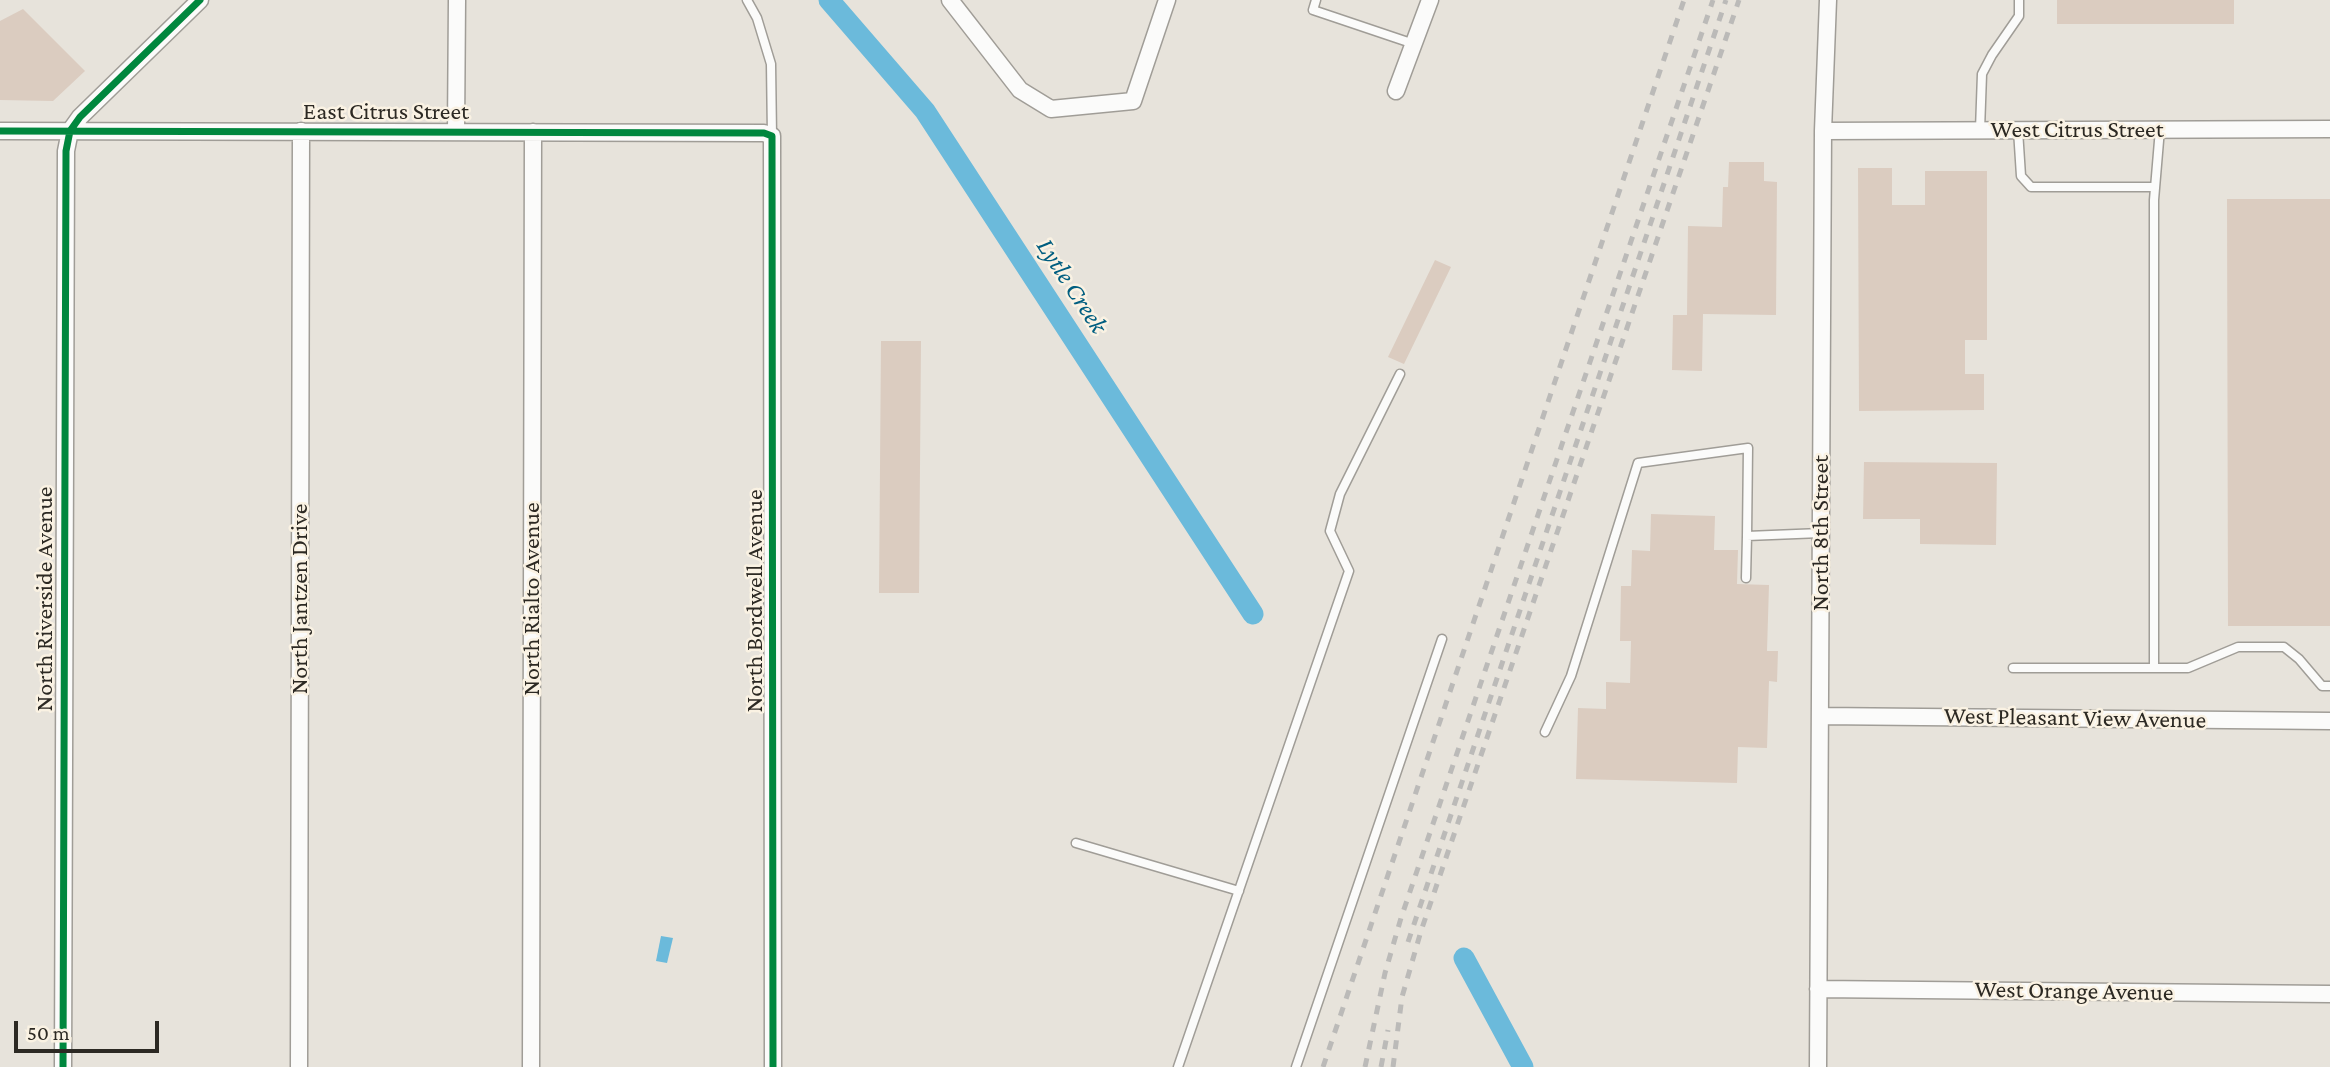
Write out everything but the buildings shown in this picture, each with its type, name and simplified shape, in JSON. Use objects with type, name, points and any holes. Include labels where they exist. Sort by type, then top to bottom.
[{"type":"street","points":[[70,131],[80,117],[200,0]]},
{"type":"street","points":[[456,132],[457,0]]},
{"type":"street","points":[[950,0],[1020,90],[1051,109],[1133,101],[1167,0]]},
{"type":"street","points":[[1396,91],[1430,0]]},
{"type":"street","name":"North 8th Street","points":[[1818,1067],[1823,131],[1828,0]]},
{"type":"street","name":"West Citrus Street","points":[[1823,131],[2330,129]]},
{"type":"street","name":"East Citrus Street","points":[[0,131],[764,133],[772,136]]},
{"type":"street","name":"North Riverside Avenue","points":[[63,1067],[66,151],[70,131]]},
{"type":"street","name":"North Jantzen Drive","points":[[299,1067],[301,131]]},
{"type":"street","name":"North Rialto Avenue","points":[[531,1067],[533,132]]},
{"type":"street","name":"North Bordwell Avenue","points":[[772,136],[773,1067]]},
{"type":"street","name":"West Pleasant View Avenue","points":[[1821,716],[2330,721]]},
{"type":"street","name":"West Orange Avenue","points":[[1818,989],[2330,994]]},
{"type":"lane","points":[[747,0],[757,18],[771,64],[772,136]]},
{"type":"lane","points":[[1316,0],[1313,9],[1414,44]]},
{"type":"lane","points":[[1980,130],[1982,74],[2019,16],[2019,0]]},
{"type":"lane","points":[[2154,668],[2155,187],[2160,129]]},
{"type":"lane","points":[[2018,130],[2021,176],[2031,187],[2155,187]]},
{"type":"lane","points":[[1178,1067],[1349,571],[1330,531],[1340,494],[1400,374]]},
{"type":"lane","points":[[1545,732],[1571,676],[1637,463],[1748,448],[1746,578]]},
{"type":"lane","points":[[1747,536],[1821,533]]},
{"type":"lane","points":[[1296,1067],[1442,639]]},
{"type":"lane","points":[[2013,668],[2188,668],[2238,646],[2284,647],[2299,659],[2322,686],[2330,686]]},
{"type":"lane","points":[[1076,843],[1239,891]]},
{"type":"water","points":[[661,936],[673,938],[667,963],[656,961]]},
{"type":"waterway","name":"Lytle Creek","points":[[829,0],[925,111],[1253,614]]},
{"type":"waterway","name":"Lytle Creek","points":[[1464,958],[1523,1067]]},
{"type":"railway","points":[[1323,1067],[1684,0]]},
{"type":"railway","points":[[1365,1067],[1385,973],[1401,918],[1713,0]]},
{"type":"railway","points":[[1408,942],[1726,0]]},
{"type":"railway","points":[[1393,1067],[1402,997],[1421,931],[1739,0]]},
{"type":"railway","points":[[1381,1067],[1388,1030]]},
{"type":"cycle path","points":[[63,1067],[66,151],[70,131],[80,117],[200,0]]},
{"type":"cycle path","points":[[0,131],[764,133],[772,136],[773,1067]]}]
